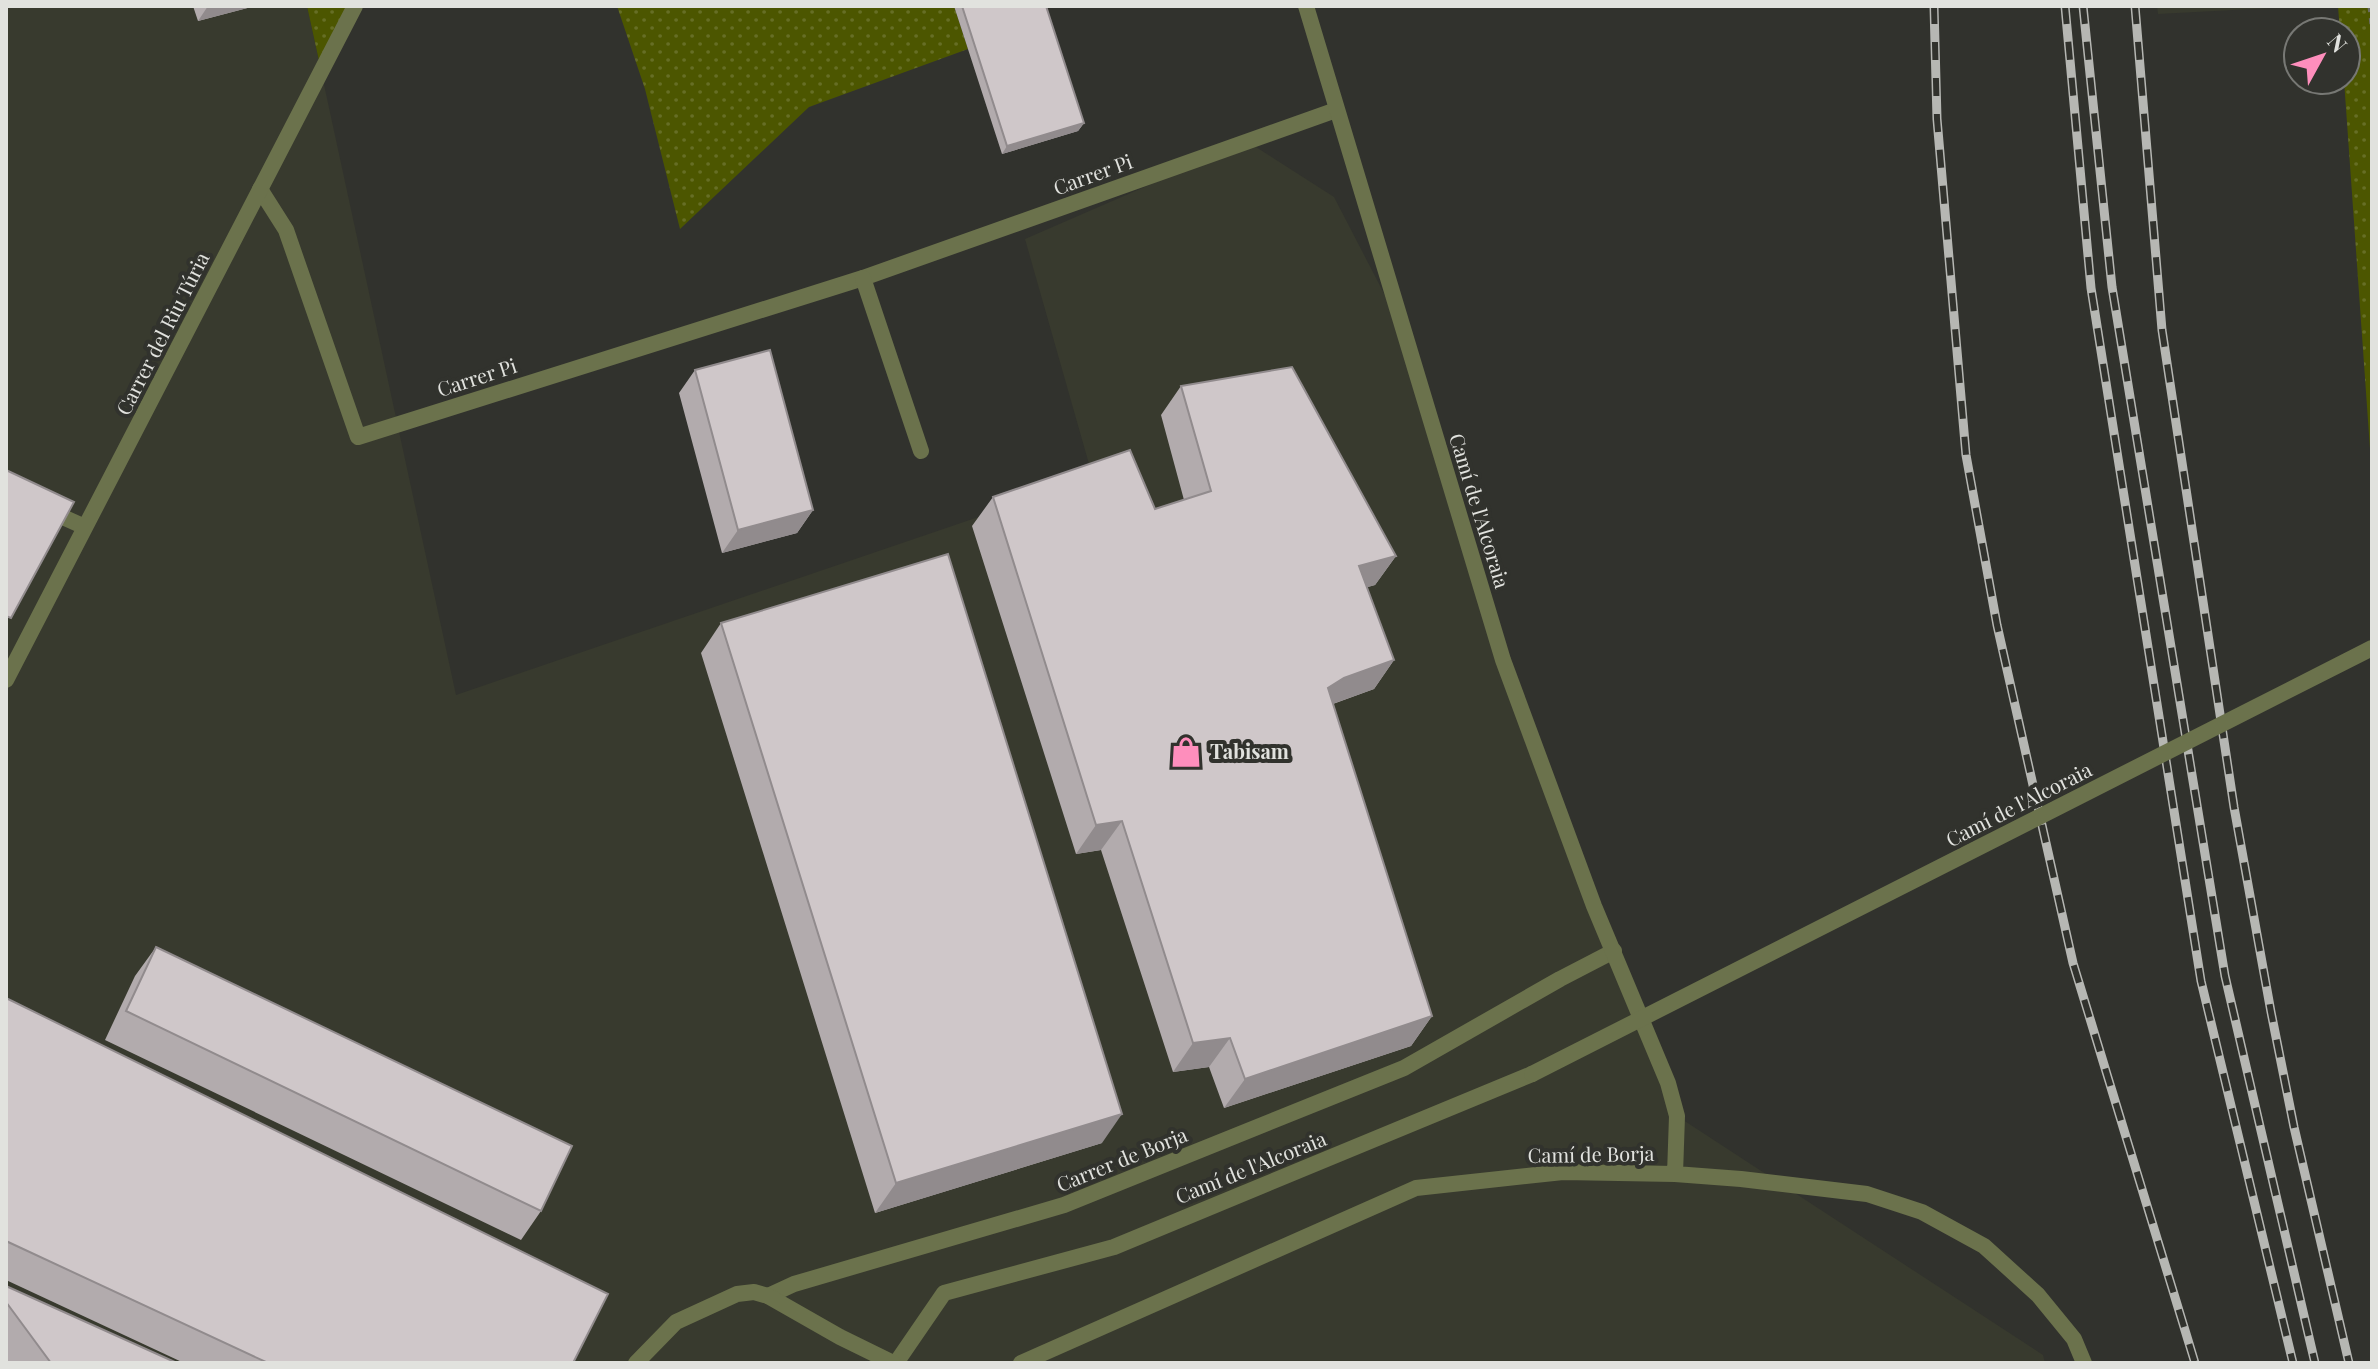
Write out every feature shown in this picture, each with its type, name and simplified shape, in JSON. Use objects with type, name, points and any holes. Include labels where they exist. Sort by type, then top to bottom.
[{"type":"street","name":"Carrer del Riu Túria","points":[[6,680],[355,6]]},
{"type":"street","name":"Camí de l'Alcoraia","points":[[1306,6],[1503,660],[1594,906],[1668,1083],[1677,1116],[1675,1174]]},
{"type":"street","name":"Carrer Pi","points":[[260,189],[286,230],[358,437],[863,278],[1336,110]]},
{"type":"street","points":[[863,278],[921,451]]},
{"type":"street","points":[[32,503],[85,527]]},
{"type":"street","name":"Camí de l'Alcoraia","points":[[894,1363],[944,1293],[1114,1247],[1532,1074],[2372,648]]},
{"type":"street","name":"Carrer de Borja","points":[[636,1363],[676,1322],[737,1294],[754,1292],[768,1296],[794,1284],[1064,1205],[1404,1068],[1614,951]]},
{"type":"street","name":"Camí de Borja","points":[[1021,1363],[1416,1188],[1563,1172],[1675,1174],[1741,1179],[1867,1194],[1922,1212],[1984,1246],[2038,1295],[2074,1339],[2084,1363]]},
{"type":"street","points":[[768,1296],[894,1363]]},
{"type":"path","points":[[2370,6],[2372,25]]},
{"type":"shaded area","points":[[6,6],[307,6],[456,695],[1093,478],[1025,239],[1248,142],[1334,197],[1404,332],[1503,660],[1677,1116],[2043,1355],[2045,1363],[6,1363]]},
{"type":"shaded area","points":[[2157,6],[2271,6],[2271,8],[2158,14]]},
{"type":"green space","points":[[307,6],[354,6],[321,70]]},
{"type":"green space","points":[[617,6],[954,6],[968,49],[809,107],[680,229],[645,89]]},
{"type":"green space","points":[[2338,6],[2372,6],[2372,477],[2345,96],[2362,96],[2362,16],[2339,16]]},
{"type":"building","points":[[962,6],[1046,6],[1084,123],[1007,146]]},
{"type":"building","points":[[770,350],[813,510],[738,530],[695,370]]},
{"type":"building","points":[[1292,367],[1396,556],[1359,566],[1394,660],[1344,678],[1328,688],[1432,1016],[1245,1079],[1230,1038],[1193,1043],[1122,821],[1096,825],[993,497],[1130,450],[1155,509],[1211,491],[1181,386]]},
{"type":"building","points":[[6,470],[74,502],[11,618],[6,616]]},
{"type":"building","points":[[948,554],[1122,1114],[896,1183],[721,623]]},
{"type":"building","points":[[156,947],[572,1146],[541,1211],[126,1011]]},
{"type":"building","points":[[6,998],[608,1294],[573,1363],[268,1363],[6,1241]]},
{"type":"building","points":[[6,1286],[177,1363],[51,1363],[6,1302]]},
{"type":"railway","points":[[1934,6],[1937,119],[1966,455],[1997,625],[2073,963],[2195,1363]]},
{"type":"railway","points":[[2065,6],[2091,288],[2201,981],[2293,1363]]},
{"type":"railway","points":[[2083,6],[2112,287],[2225,976],[2315,1363]]},
{"type":"railway","points":[[2135,6],[2162,330],[2234,807],[2294,1127],[2349,1363]]},
{"type":"place","name":"Tabisam","points":[[1186,752]]}]
